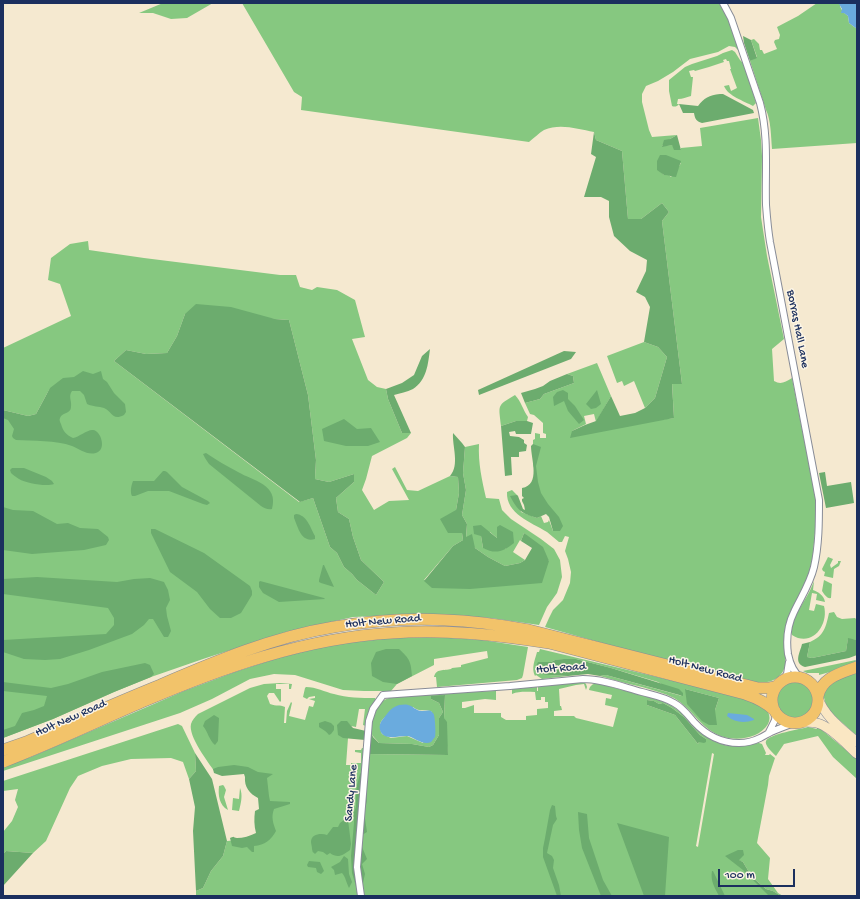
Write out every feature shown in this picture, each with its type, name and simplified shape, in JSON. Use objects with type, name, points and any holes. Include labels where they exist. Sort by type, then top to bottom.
[{"type":"highway","name":"Holt New Road","points":[[3,750],[26,742],[232,655],[295,635],[334,627],[371,622],[445,620],[493,624],[529,630],[758,688],[769,688],[780,684]]},
{"type":"highway","name":"Holt New Road","points":[[3,762],[40,748],[143,702],[239,665],[311,644],[350,637],[392,632],[470,634],[549,643],[745,694],[767,703],[775,712]]},
{"type":"highway","points":[[836,675],[819,678],[789,678],[780,684],[774,692],[772,698],[775,712],[786,721],[799,723],[810,718],[817,708],[818,697],[824,683],[829,678],[836,675],[857,666]]},
{"type":"highway","points":[[802,678],[815,688],[818,697]]},
{"type":"street","name":"Borras Hall Lane","points":[[722,3],[732,18],[763,112],[765,127],[766,206],[770,242],[819,500],[819,524],[814,568],[808,587],[789,624],[787,640],[789,660],[787,674],[780,684]]},
{"type":"street","name":"Borras Hall Lane","points":[[789,660],[793,670],[802,678]]},
{"type":"street","name":"Holt Road","points":[[383,695],[592,679],[658,696],[674,703],[687,713],[704,732],[721,741],[735,743],[749,742],[761,738],[769,732],[799,723]]},
{"type":"street","name":"Sandy Lane","points":[[361,896],[357,867],[369,721],[373,709],[383,695]]},
{"type":"street","points":[[818,697],[821,705],[828,715],[857,742]]},
{"type":"street","points":[[769,732],[775,720],[775,712]]},
{"type":"street","points":[[799,723],[820,724],[826,727],[857,754]]},
{"type":"green space","points":[[163,3],[213,3],[187,18],[171,19],[153,13],[139,13]]},
{"type":"green space","points":[[242,3],[719,3],[729,20],[740,52],[735,47],[729,46],[718,52],[690,59],[673,72],[646,86],[642,94],[642,102],[652,137],[677,135],[662,146],[672,145],[681,150],[681,148],[702,146],[700,128],[758,118],[762,156],[761,217],[767,256],[784,339],[772,349],[774,381],[781,383],[792,378],[816,501],[816,522],[811,573],[794,606],[785,656],[785,665],[778,677],[767,682],[766,684],[760,684],[645,655],[545,627],[553,610],[563,600],[570,583],[571,572],[565,551],[569,537],[565,536],[562,542],[559,542],[547,532],[527,521],[515,512],[508,500],[507,492],[512,490],[517,495],[521,512],[537,518],[541,516],[544,523],[548,522],[549,520],[553,531],[560,530],[542,502],[533,464],[533,440],[535,439],[535,433],[540,434],[540,438],[546,438],[546,434],[543,433],[543,423],[534,415],[530,414],[525,403],[540,399],[544,394],[574,383],[573,376],[567,374],[597,363],[611,396],[596,422],[594,414],[584,416],[586,424],[572,431],[674,418],[672,383],[682,384],[662,221],[669,212],[662,203],[641,219],[628,219],[622,151],[596,140],[594,132],[569,127],[556,127],[544,130],[529,142],[301,110],[302,97],[294,92]],"holes":[[[681,163],[671,177],[669,175],[664,175],[661,172]]]},
{"type":"green space","points":[[817,3],[840,3],[841,9],[848,16],[849,23],[857,29],[857,143],[772,149],[769,119],[750,61],[757,57],[751,40],[754,39],[759,44],[760,50],[762,50],[764,54],[777,49],[774,42],[775,40],[779,39],[780,35],[777,27],[798,16]]},
{"type":"green space","points":[[743,36],[751,40],[757,58],[750,61]]},
{"type":"green space","points":[[732,50],[745,65],[756,103],[753,106],[726,90],[724,86],[729,85],[731,91],[737,88],[730,69],[729,61],[726,59],[723,60],[724,62],[709,67],[689,71],[691,77],[693,77],[691,96],[678,99],[677,104],[679,104],[672,106],[669,91],[669,80],[685,67]]},
{"type":"green space","points":[[723,94],[753,110],[754,113],[702,123],[696,120],[694,113],[683,113],[679,104],[698,106],[707,97]]},
{"type":"green space","points":[[594,132],[596,140],[622,151],[628,219],[641,219],[662,203],[669,212],[662,221],[682,384],[672,384],[674,418],[570,438],[572,431],[596,421],[611,396],[620,416],[635,413],[645,408],[655,398],[667,357],[658,347],[644,342],[650,307],[645,297],[636,292],[646,271],[647,260],[630,251],[614,236],[609,217],[609,201],[601,197],[584,197],[596,157],[591,154]]},
{"type":"green space","points":[[677,135],[681,150],[674,150],[672,145],[662,147],[664,140],[670,139]]},
{"type":"green space","points":[[660,155],[666,155],[681,161],[676,177],[664,175],[657,170],[657,161]]},
{"type":"green space","points":[[88,241],[89,250],[280,275],[296,275],[300,287],[312,290],[317,287],[337,290],[355,300],[365,337],[352,339],[368,380],[377,387],[386,389],[388,399],[402,433],[411,433],[407,438],[372,456],[362,490],[374,510],[389,501],[409,500],[392,469],[395,467],[407,490],[418,491],[450,476],[458,477],[459,493],[456,510],[463,540],[453,546],[424,580],[549,561],[524,533],[521,541],[520,540],[513,552],[525,560],[520,563],[505,566],[475,548],[466,538],[467,524],[462,515],[466,490],[463,473],[465,447],[479,444],[480,465],[486,498],[499,499],[502,510],[511,519],[554,549],[560,560],[562,577],[557,593],[547,607],[539,625],[491,618],[428,614],[353,617],[286,632],[203,659],[151,677],[53,719],[3,738],[3,416],[33,425],[50,388],[36,414],[28,416],[3,410],[3,348],[71,316],[60,284],[48,280],[51,258],[70,244]],"holes":[[[185,314],[289,320],[308,395],[316,460],[315,479],[329,482],[354,474],[354,482],[336,498],[338,512],[349,519],[353,537],[361,560],[384,582],[376,595],[357,580],[344,567],[337,553],[330,547],[313,498],[299,502],[114,361],[126,350],[146,354],[167,353],[177,336]],[[497,527],[506,549],[483,548],[481,536],[490,532],[497,538]]]},
{"type":"green space","points":[[196,304],[231,307],[275,319],[289,320],[308,395],[316,460],[315,479],[329,482],[354,474],[354,482],[336,498],[338,512],[349,519],[353,537],[361,560],[384,582],[376,595],[357,580],[344,567],[337,553],[330,547],[313,498],[300,502],[114,361],[126,350],[146,354],[167,353],[177,336],[185,314]]},
{"type":"green space","points":[[644,342],[658,347],[667,357],[655,398],[645,408],[634,381],[624,386],[622,381],[617,383],[607,356]]},
{"type":"green space","points":[[430,349],[426,371],[418,385],[406,392],[394,395],[411,433],[402,433],[388,399],[386,389],[402,383],[414,375],[422,356]]},
{"type":"green space","points":[[564,351],[576,352],[571,359],[479,395],[478,390]]},
{"type":"green space","points":[[83,371],[93,374],[101,371],[103,379],[125,404],[126,412],[124,415],[117,417],[104,408],[87,404],[84,395],[80,391],[72,391],[70,397],[71,409],[61,416],[60,419],[63,429],[73,438],[91,430],[96,431],[102,440],[102,447],[98,452],[91,454],[66,444],[44,441],[16,440],[13,438],[12,436],[14,429],[8,420],[3,418],[3,410],[28,416],[36,414],[50,388],[63,378],[74,377]]},
{"type":"green space","points":[[567,374],[573,376],[574,383],[544,394],[540,399],[525,403],[521,393],[543,386],[550,381]]},
{"type":"green space","points":[[563,390],[568,393],[568,399],[575,406],[584,420],[579,424],[568,411],[564,401],[554,406],[553,397],[557,392]]},
{"type":"green space","points":[[597,390],[601,404],[596,408],[591,409],[586,404]]},
{"type":"green space","points":[[515,395],[528,417],[527,421],[516,421],[501,426],[500,407]]},
{"type":"green space","points":[[344,419],[357,429],[371,428],[380,442],[368,446],[346,446],[324,441],[322,429]]},
{"type":"green space","points":[[516,421],[527,421],[533,423],[531,434],[516,434],[515,431],[509,432],[510,436],[519,437],[524,440],[524,443],[527,445],[526,451],[519,452],[519,457],[511,457],[512,475],[505,476],[501,426]]},
{"type":"green space","points":[[453,433],[465,447],[463,473],[466,490],[462,515],[467,524],[466,537],[472,534],[475,548],[505,566],[520,563],[525,560],[532,548],[521,541],[524,533],[543,547],[549,561],[542,583],[470,589],[432,588],[424,581],[453,546],[463,540],[462,533],[448,533],[440,519],[456,510],[459,493],[458,477],[450,476],[455,466]]},
{"type":"green space","points":[[533,444],[541,447],[536,466],[541,493],[559,517],[563,526],[560,531],[553,531],[549,517],[546,514],[537,518],[520,511],[510,496],[517,495],[523,509],[525,510],[522,501],[524,498],[522,496],[522,488],[528,486],[533,477],[534,471],[531,446]]},
{"type":"green space","points":[[206,453],[234,470],[263,484],[272,494],[272,509],[261,506],[209,464],[203,454]]},
{"type":"green space","points":[[12,468],[24,468],[46,477],[54,484],[41,485],[22,480],[11,473],[10,470]]},
{"type":"green space","points":[[163,471],[167,472],[182,487],[210,503],[207,505],[203,504],[169,491],[148,491],[132,496],[131,489],[133,481],[154,481]]},
{"type":"green space","points":[[825,472],[827,486],[851,482],[854,503],[826,508],[819,473]]},
{"type":"green space","points":[[3,507],[13,510],[33,511],[57,524],[68,523],[80,528],[98,529],[108,537],[109,540],[106,545],[84,550],[32,554],[3,550]]},
{"type":"green space","points":[[296,514],[306,519],[315,536],[315,539],[306,539],[303,536],[294,518],[294,515]]},
{"type":"green space","points":[[481,525],[497,538],[497,527],[500,525],[513,532],[514,543],[507,548],[496,552],[483,548],[481,536],[474,534],[473,526]]},
{"type":"green space","points":[[151,529],[155,529],[204,553],[250,586],[252,595],[241,613],[231,618],[220,618],[210,609],[197,592],[170,572],[151,533]]},
{"type":"green space","points":[[828,557],[833,559],[830,565],[831,568],[838,563],[838,561],[841,561],[839,566],[834,569],[833,578],[824,576],[825,572],[822,569]]},
{"type":"green space","points":[[324,565],[334,587],[319,582]]},
{"type":"green space","points":[[37,577],[117,582],[150,578],[164,582],[168,590],[170,600],[166,608],[171,631],[168,637],[164,637],[153,619],[149,619],[132,634],[60,659],[24,659],[3,652],[3,640],[106,634],[114,625],[114,618],[108,608],[3,594],[3,579]]},
{"type":"green space","points":[[824,580],[832,584],[831,598],[827,597],[822,591]]},
{"type":"green space","points":[[260,581],[325,599],[279,602],[263,593],[259,587]]},
{"type":"green space","points":[[814,581],[813,590],[822,596],[825,602],[816,600],[817,594],[812,593],[809,610],[814,611],[816,604],[824,606],[824,620],[821,627],[812,637],[806,639],[799,638],[792,635],[792,625]]},
{"type":"green space","points":[[834,612],[837,617],[842,619],[855,618],[857,620],[857,640],[848,639],[846,651],[812,658],[807,657],[810,642],[815,640],[821,634],[824,630],[829,613]]},
{"type":"green space","points":[[435,637],[482,640],[528,647],[522,678],[517,680],[437,687],[436,677],[434,677],[438,671],[461,667],[461,665],[488,658],[487,651],[434,659],[434,665],[397,684],[391,691],[343,690],[295,675],[274,674],[250,679],[212,699],[180,713],[3,771],[3,766],[31,757],[184,691],[275,659],[336,644],[392,638]]},
{"type":"green space","points":[[848,638],[857,640],[857,655],[805,667],[799,663],[798,657],[802,644],[810,642],[807,657],[812,658],[846,651]]},
{"type":"green space","points":[[386,649],[399,649],[403,652],[408,658],[412,676],[397,684],[383,682],[372,676],[371,663],[376,652]]},
{"type":"green space","points":[[540,649],[745,698],[764,707],[770,718],[764,729],[754,735],[736,739],[724,737],[710,730],[674,698],[654,690],[600,676],[606,675],[682,696],[658,682],[576,659],[539,662],[548,675],[568,676],[542,679],[536,675],[535,676],[533,670],[534,664],[537,652],[539,652]],"holes":[[[685,689],[719,698],[715,710]]]},
{"type":"green space","points":[[564,659],[576,659],[611,668],[679,689],[683,693],[683,696],[606,675],[600,676],[588,674],[568,676],[536,673],[535,668],[538,662],[551,662]]},
{"type":"green space","points":[[856,660],[855,663],[819,675],[819,673],[807,673],[803,671]]},
{"type":"green space","points":[[145,663],[150,665],[154,674],[151,677],[53,719],[3,738],[3,730],[15,726],[22,713],[44,706],[47,696],[3,691],[3,682],[51,688],[68,684],[102,672]]},
{"type":"green space","points":[[857,671],[857,736],[828,710],[829,709],[826,705],[823,694],[828,684]]},
{"type":"green space","points":[[584,682],[586,684],[586,690],[584,684],[559,689],[560,706],[562,710],[554,711],[554,716],[574,716],[576,718],[613,727],[618,708],[605,705],[606,698],[611,699],[612,695],[589,690],[592,685],[597,683],[662,701],[685,715],[701,733],[714,741],[727,746],[741,746],[758,743],[762,744],[766,753],[765,755],[770,754],[775,758],[769,776],[757,843],[770,858],[768,879],[778,893],[783,896],[766,889],[752,877],[743,862],[732,858],[770,896],[363,896],[359,866],[363,835],[368,754],[448,755],[444,718],[445,695],[431,699],[439,703],[443,712],[439,718],[439,735],[433,745],[429,747],[412,744],[379,743],[371,734],[370,727],[374,714],[381,703],[392,697],[455,692],[496,691],[496,700],[485,699],[462,702],[462,708],[474,705],[474,713],[501,713],[501,717],[506,720],[526,720],[526,716],[537,715],[537,709],[548,708],[548,702],[545,702],[545,697],[541,697],[541,700],[536,700],[535,692],[521,692],[512,694],[512,689],[537,687],[538,691],[538,686]],"holes":[[[647,700],[654,701],[659,704],[663,703],[672,708],[684,717],[700,735],[706,739],[698,744],[675,715],[647,705]],[[413,707],[418,710],[427,710],[432,712],[423,743],[407,736],[391,738],[382,734],[380,725],[385,717]],[[712,753],[714,754],[698,847],[696,846]]]},
{"type":"green space","points":[[791,682],[799,682],[809,687],[813,694],[813,708],[809,715],[799,720],[791,720],[781,715],[779,712],[776,705],[776,697],[781,687],[784,685]]},
{"type":"green space","points":[[280,683],[292,684],[291,689],[289,689],[289,684],[276,684],[276,689],[281,689],[280,702],[274,693],[269,693],[267,696],[270,704],[285,707],[284,723],[286,723],[287,711],[291,702],[289,716],[305,720],[309,706],[313,707],[315,701],[309,699],[315,698],[315,696],[307,699],[303,697],[306,687],[344,696],[375,698],[376,700],[369,710],[366,726],[363,725],[365,709],[359,709],[356,727],[351,726],[347,722],[348,738],[346,765],[351,765],[351,763],[361,763],[361,753],[355,752],[355,750],[361,750],[364,748],[354,867],[358,896],[196,896],[196,891],[203,888],[211,871],[223,856],[227,841],[270,837],[266,774],[215,772],[195,742],[192,735],[191,723],[198,714],[250,688],[264,684]]},
{"type":"green space","points":[[685,689],[719,698],[715,710],[717,725],[709,725],[702,721],[687,704]]},
{"type":"green space","points":[[445,695],[444,718],[447,722],[448,755],[368,754],[370,729],[373,737],[379,743],[412,744],[429,747],[433,745],[439,735],[439,718],[443,712],[439,703],[431,699],[431,696]]},
{"type":"green space","points":[[647,700],[654,701],[659,704],[663,703],[672,708],[684,717],[700,735],[706,739],[706,742],[699,742],[698,744],[675,715],[647,705]]},
{"type":"green space","points":[[214,715],[219,718],[218,741],[215,745],[211,741],[203,726],[205,721]]},
{"type":"green space","points":[[325,721],[334,726],[334,730],[329,735],[319,727],[319,723]]},
{"type":"green space","points":[[341,721],[347,721],[353,728],[366,731],[365,740],[343,738],[338,735],[337,725]]},
{"type":"green space","points":[[178,724],[182,726],[195,753],[196,771],[189,779],[183,762],[171,758],[131,759],[102,766],[78,776],[70,788],[46,841],[33,853],[6,851],[3,854],[3,832],[12,821],[18,807],[15,800],[18,789],[3,791],[3,781]]},
{"type":"green space","points":[[808,727],[817,729],[817,727],[822,730],[857,759],[857,779],[833,757],[818,736],[784,744],[776,756],[766,745],[768,738]]},
{"type":"green space","points":[[195,753],[212,779],[227,841],[223,856],[211,871],[203,888],[196,891],[193,831],[195,807],[189,779],[196,771]]},
{"type":"green space","points":[[234,765],[248,767],[258,772],[273,774],[267,778],[270,801],[290,802],[290,804],[274,809],[273,820],[276,831],[267,842],[254,846],[254,852],[247,847],[242,848],[232,846],[230,838],[244,837],[256,833],[254,816],[255,811],[259,809],[258,798],[248,790],[245,784],[244,774],[222,776],[214,773],[213,769]]},
{"type":"green space","points":[[363,770],[367,772],[367,801],[364,812],[367,832],[362,835],[360,842],[367,859],[362,864],[365,874],[359,891],[357,890],[352,873],[351,856],[357,785],[360,774]]},
{"type":"green space","points":[[223,785],[226,790],[224,797],[228,810],[221,803],[219,796],[219,786]]},
{"type":"green space","points":[[240,788],[242,796],[239,811],[232,810],[233,798],[239,799]]},
{"type":"green space","points":[[552,805],[555,806],[557,819],[553,825],[547,853],[552,856],[554,860],[553,868],[561,896],[557,896],[543,857],[543,848]]},
{"type":"green space","points":[[578,812],[587,814],[589,838],[603,880],[612,896],[601,896],[582,848]]},
{"type":"green space","points":[[344,820],[348,820],[351,844],[350,850],[343,855],[338,856],[330,853],[327,855],[318,851],[315,854],[313,852],[311,839],[319,834],[327,835],[333,827],[338,827]]},
{"type":"green space","points":[[617,823],[669,837],[665,896],[644,896]]},
{"type":"green space","points":[[738,850],[743,850],[744,855],[739,860],[743,862],[752,877],[766,889],[781,896],[769,896],[743,870],[725,856]]},
{"type":"green space","points":[[6,851],[33,853],[3,886],[3,854]]},
{"type":"green space","points":[[344,856],[348,859],[349,874],[352,882],[349,888],[342,873],[335,875],[334,870],[331,867],[340,862]]},
{"type":"green space","points":[[309,861],[320,862],[324,871],[321,874],[317,872],[316,868],[308,867],[307,865]]},
{"type":"green space","points":[[712,871],[725,896],[719,896],[712,881]]},
{"type":"water","points":[[857,3],[857,29],[849,23],[848,16],[841,13],[842,9],[839,4]]},
{"type":"water","points":[[399,705],[407,705],[418,710],[431,711],[433,713],[435,720],[435,737],[431,742],[425,743],[408,736],[389,737],[382,734],[380,730],[381,721],[388,712]]},
{"type":"water","points":[[728,713],[747,715],[754,720],[747,722],[737,721],[727,716]]}]
